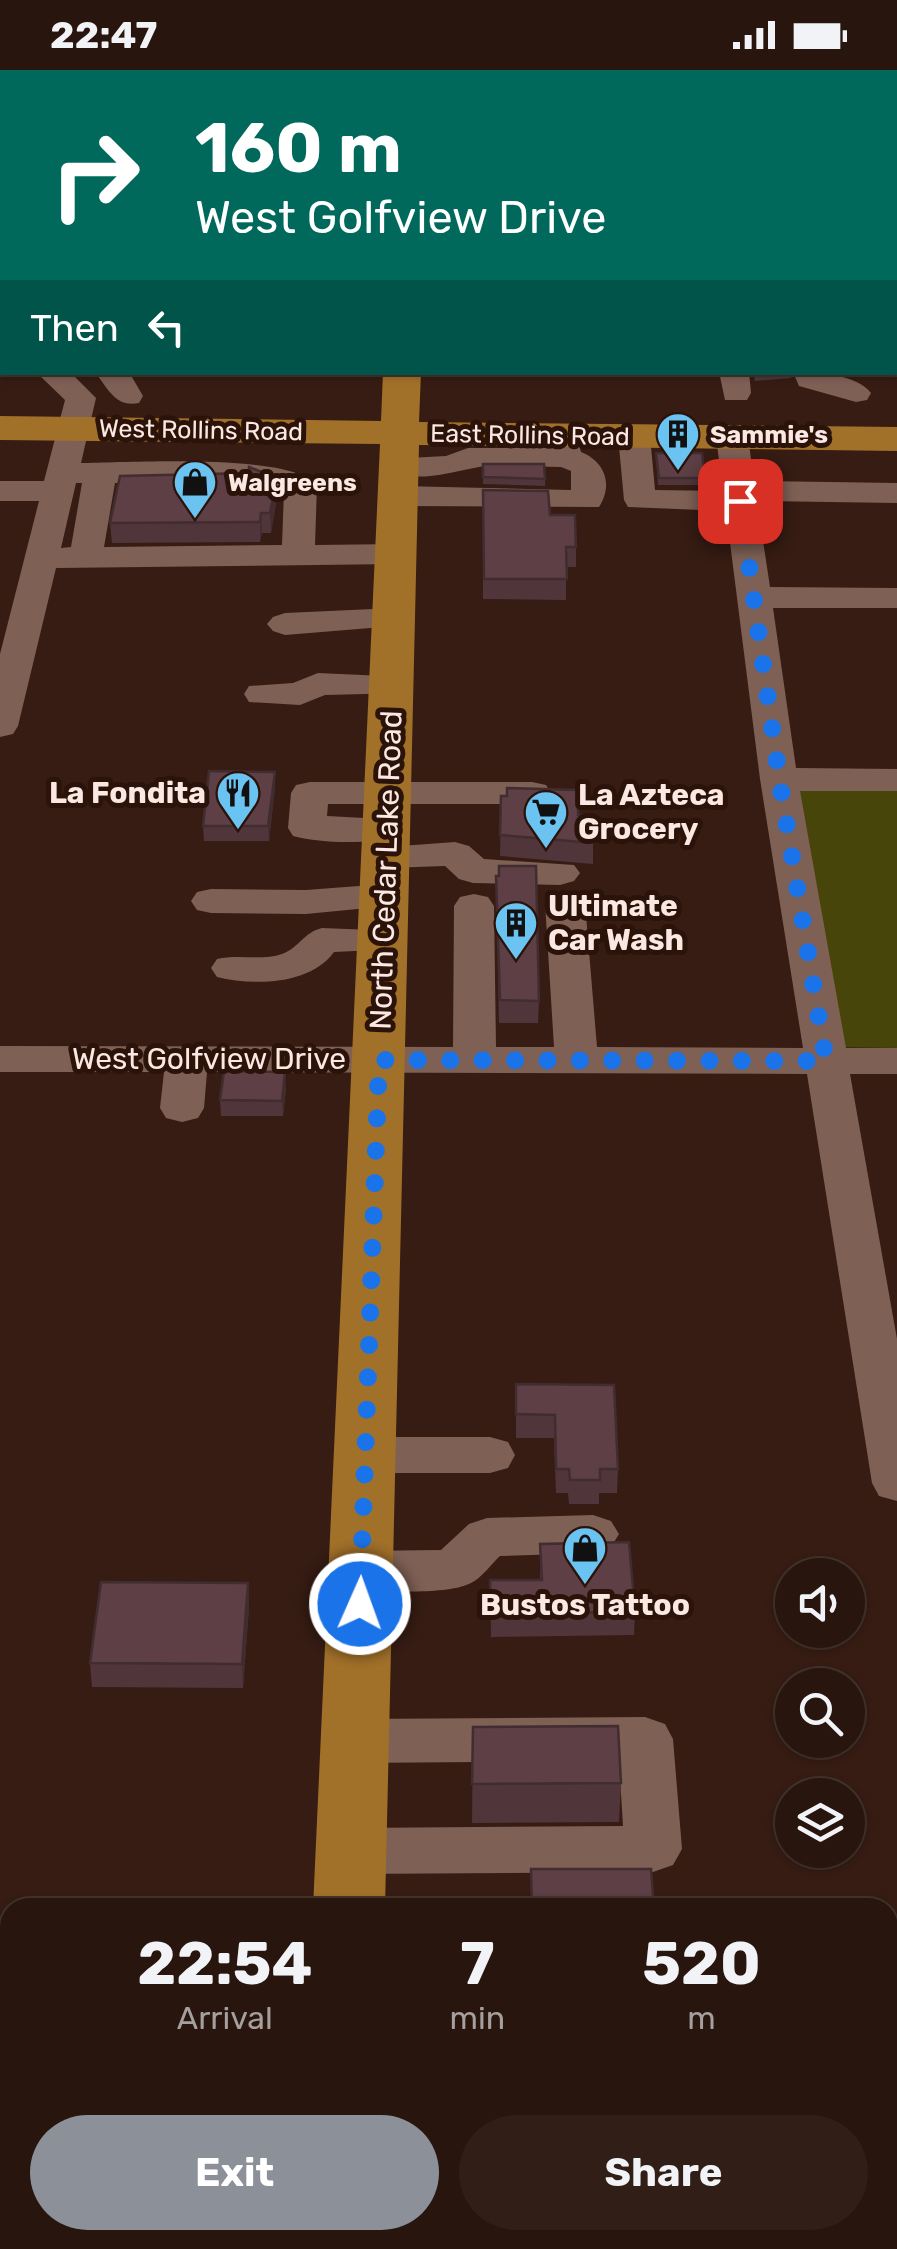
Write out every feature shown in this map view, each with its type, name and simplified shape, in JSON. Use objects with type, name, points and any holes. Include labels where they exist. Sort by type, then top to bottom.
[{"type":"main road","name":"North Cedar Lake Road","points":[[349,1898],[398,554],[438,464],[403,375]]},
{"type":"main road","name":"West Rollins Road","points":[[0,428],[72,428],[438,464]]},
{"type":"main road","name":"East Rollins Road","points":[[438,464],[634,436],[897,439]]},
{"type":"street","points":[[0,726],[81,398],[54,375]]},
{"type":"street","points":[[809,375],[810,380],[856,393]]},
{"type":"street","points":[[634,436],[640,500],[740,499],[897,507]]},
{"type":"street","points":[[732,437],[779,779],[826,1061],[886,1352],[897,1483]]},
{"type":"street","points":[[438,464],[496,500],[587,500],[587,466],[564,446]]},
{"type":"street","points":[[796,490],[802,473],[897,471]]},
{"type":"street","points":[[86,557],[100,473]]},
{"type":"street","points":[[0,491],[100,473],[266,473],[300,486],[298,555]]},
{"type":"street","points":[[740,499],[796,490],[897,493]]},
{"type":"street","points":[[40,558],[398,554]]},
{"type":"street","points":[[753,597],[897,598]]},
{"type":"street","points":[[284,624],[396,618]]},
{"type":"street","points":[[262,694],[300,694],[318,684],[393,684]]},
{"type":"street","points":[[779,779],[897,780]]},
{"type":"street","points":[[457,793],[456,854],[473,871],[563,888],[576,1060]]},
{"type":"street","points":[[232,968],[288,968],[311,958],[386,863],[457,793],[532,793]]},
{"type":"street","points":[[211,901],[306,902],[386,863],[456,854]]},
{"type":"street","points":[[474,906],[475,1060]]},
{"type":"street","name":"West Golfview Drive","points":[[0,1058],[897,1061]]},
{"type":"street","points":[[182,1108],[187,1059]]},
{"type":"street","points":[[365,1455],[490,1455]]},
{"type":"street","points":[[361,1570],[454,1569],[487,1537],[593,1534]]},
{"type":"street","points":[[351,1850],[653,1850],[646,1738],[354,1741]]},
{"type":"shaded area","points":[[780,784],[897,785],[897,1048],[824,1047]]},
{"type":"building","name":"Sammie's","points":[[656,453],[702,453],[705,478],[659,478]]},
{"type":"building","points":[[483,464],[544,464],[545,479],[483,477]]},
{"type":"building","points":[[249,467],[277,478],[270,513],[261,513],[260,522],[110,523],[120,476],[249,473]]},
{"type":"building","points":[[483,490],[548,491],[550,515],[575,515],[576,547],[566,547],[567,579],[484,579]]},
{"type":"building","points":[[209,771],[275,772],[268,826],[203,826]]},
{"type":"building","points":[[507,788],[578,790],[578,815],[593,815],[593,843],[500,835],[501,796],[507,796]]},
{"type":"building","name":"Ultimate Car Wash","points":[[499,866],[536,866],[539,1001],[500,1000],[496,876]]},
{"type":"building","points":[[224,1071],[285,1072],[282,1101],[220,1100]]},
{"type":"building","points":[[516,1384],[614,1385],[618,1469],[600,1469],[600,1480],[570,1480],[569,1469],[556,1469],[555,1415],[516,1414]]},
{"type":"building","points":[[629,1542],[635,1612],[491,1613],[490,1580],[542,1580],[540,1544]]},
{"type":"building","points":[[101,1582],[248,1583],[242,1664],[90,1663]]},
{"type":"building","points":[[618,1726],[621,1783],[472,1784],[473,1727]]},
{"type":"building","points":[[531,1869],[651,1869],[653,1898],[532,1898]]},
{"type":"place","name":"Sammie's","points":[[678,472]]},
{"type":"place","name":"Walgreens","points":[[195,520]]},
{"type":"place","name":"La Fondita","points":[[238,831]]},
{"type":"place","name":"La Azteca Grocery","points":[[546,850]]},
{"type":"place","name":"Ultimate Car Wash","points":[[516,961]]},
{"type":"place","name":"Bustos Tattoo","points":[[585,1586]]},
{"type":"route","points":[[360,1604],[379,1060],[826,1061],[780,784],[740,501]]}]
